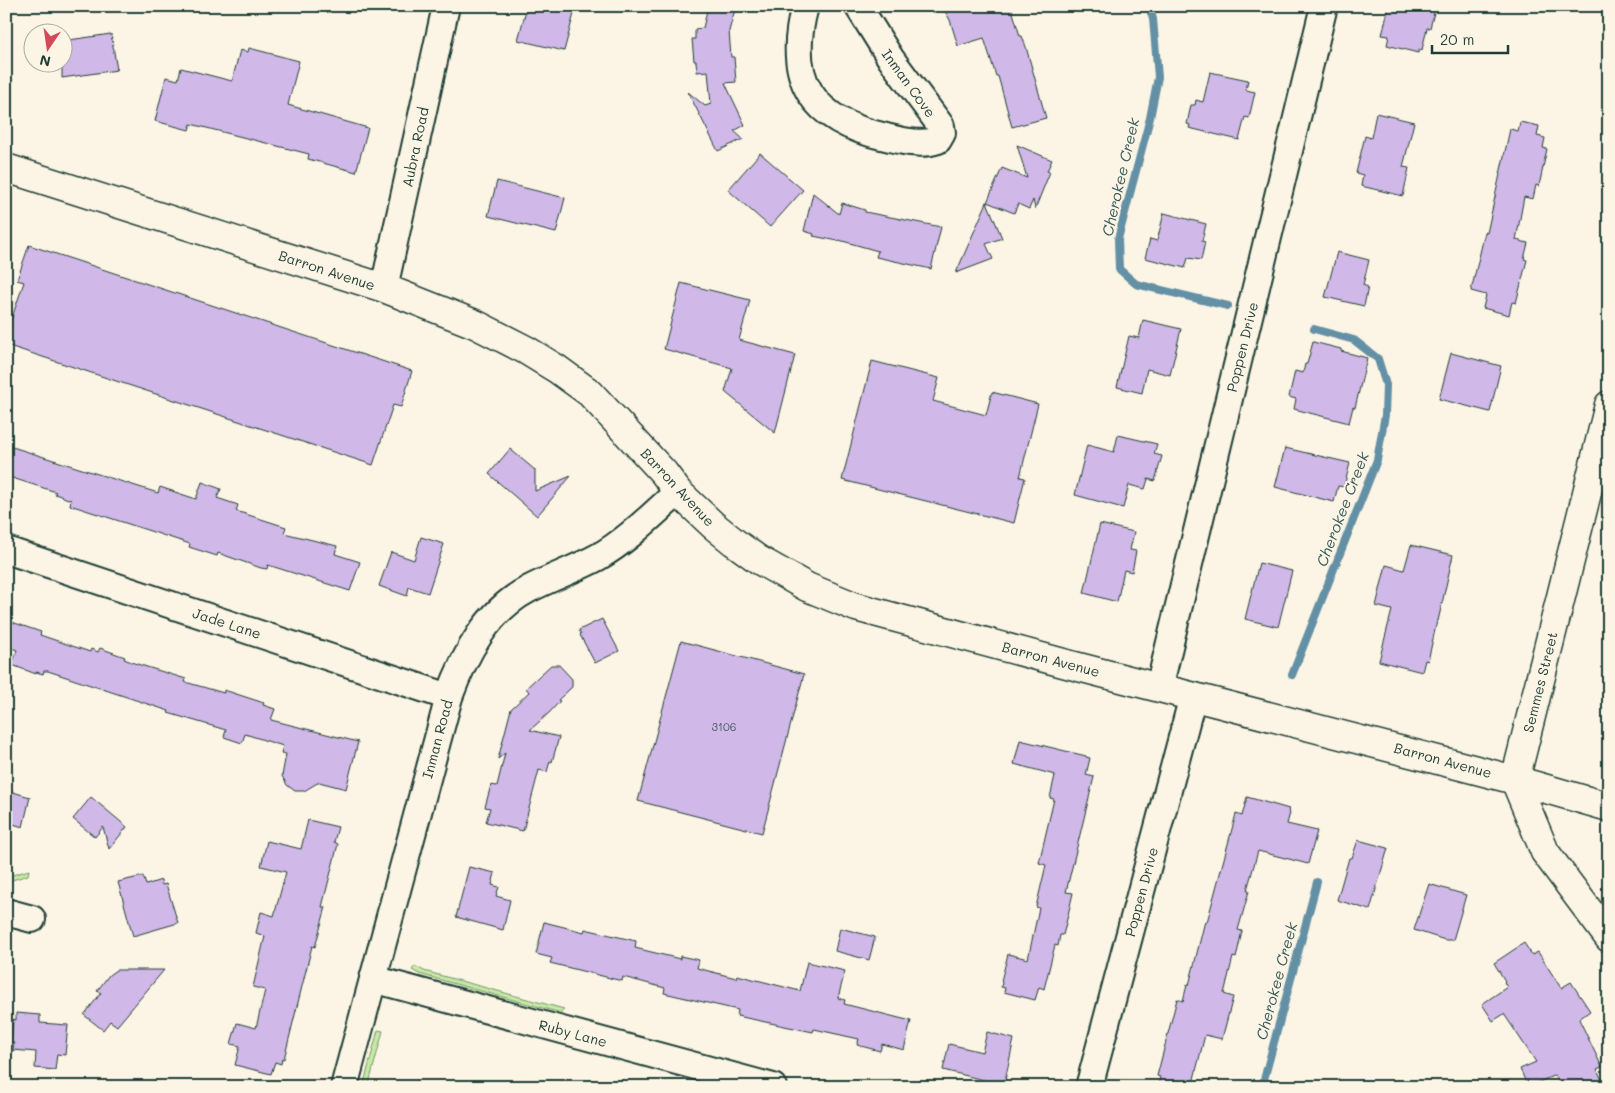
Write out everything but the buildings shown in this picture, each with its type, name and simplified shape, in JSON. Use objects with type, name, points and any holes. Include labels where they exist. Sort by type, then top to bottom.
[{"type":"main road","name":"Barron Avenue","points":[[6,168],[384,288],[475,324],[526,350],[557,369],[590,393],[664,473],[678,492],[713,525],[758,560],[807,587],[840,601],[856,607],[1159,688],[1515,780],[1609,807]]},
{"type":"main road","name":"Semmes Street","points":[[1515,780],[1609,405]]},
{"type":"main road","points":[[1515,780],[1545,852],[1609,938]]},
{"type":"street","name":"Aubra Road","points":[[384,288],[446,6]]},
{"type":"street","name":"Inman Cove","points":[[805,6],[800,31],[798,58],[805,85],[814,100],[839,121],[877,135],[918,143],[929,143],[938,140],[942,133],[940,126],[891,59],[858,6]]},
{"type":"street","name":"Poppen Drive","points":[[1159,688],[1324,6]]},
{"type":"street","name":"Inman Road","points":[[344,1087],[449,697],[464,660],[478,635],[505,606],[527,590],[598,557],[624,539],[678,492]]},
{"type":"street","name":"Jade Lane","points":[[6,550],[449,697]]},
{"type":"street","name":"Poppen Drive","points":[[1089,1087],[1193,696]]},
{"type":"street","points":[[6,912],[32,919]]},
{"type":"street","name":"Ruby Lane","points":[[373,979],[773,1087]]},
{"type":"green space","points":[[29,870],[28,875],[6,882],[6,877]]},
{"type":"green space","points":[[415,966],[424,971],[564,1009],[561,1013],[419,974],[412,970]]},
{"type":"green space","points":[[378,1030],[383,1031],[368,1087],[363,1087]]},
{"type":"waterway","name":"Cherokee Creek","points":[[1149,6],[1153,19],[1158,77],[1150,118],[1118,239],[1119,269],[1136,284],[1228,306]]},
{"type":"waterway","name":"Cherokee Creek","points":[[1292,675],[1377,460],[1385,415],[1386,385],[1378,359],[1354,340],[1314,329]]},
{"type":"waterway","name":"Cherokee Creek","points":[[1262,1087],[1317,882]]}]
